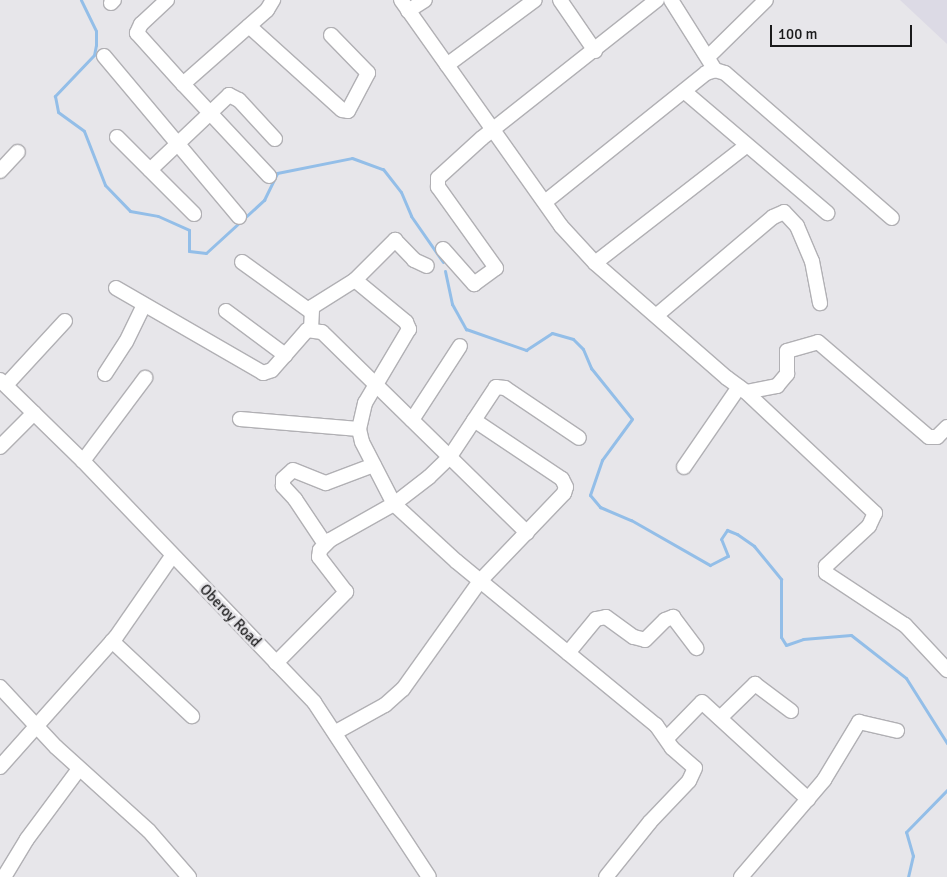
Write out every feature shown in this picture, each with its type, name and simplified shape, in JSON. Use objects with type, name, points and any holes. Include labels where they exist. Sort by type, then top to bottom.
[{"type":"street","points":[[167,0],[141,24],[137,33],[269,176]]},
{"type":"street","points":[[183,84],[248,26],[273,0]]},
{"type":"street","points":[[425,0],[405,6],[491,132],[595,263],[742,390],[875,513],[869,526],[826,566],[826,573],[905,625],[947,670]]},
{"type":"street","points":[[447,65],[535,0]]},
{"type":"street","points":[[560,0],[595,52]]},
{"type":"street","points":[[443,250],[474,284],[496,268],[438,187],[437,181],[441,174],[491,132],[595,52],[657,0]]},
{"type":"street","points":[[671,0],[715,70]]},
{"type":"street","points":[[708,57],[766,0]]},
{"type":"street","points":[[248,26],[342,110],[348,111],[368,73],[331,35]]},
{"type":"street","points":[[104,56],[239,217]]},
{"type":"street","points":[[545,202],[685,92],[706,73],[715,70],[725,73],[892,218]]},
{"type":"street","points":[[685,92],[746,146],[826,212]]},
{"type":"street","points":[[150,170],[226,96],[233,96],[275,139]]},
{"type":"street","points":[[116,137],[194,214]]},
{"type":"street","points":[[595,263],[746,146]]},
{"type":"street","points":[[0,171],[18,152]]},
{"type":"street","points":[[657,315],[773,217],[784,212],[796,226],[812,261],[820,302]]},
{"type":"street","points":[[116,288],[263,373],[272,370],[310,329],[310,311],[315,304],[355,280],[396,240],[414,260],[427,266]]},
{"type":"street","points":[[242,262],[310,311]]},
{"type":"street","points":[[355,280],[406,322],[409,329],[365,404],[359,429],[374,465],[394,504],[480,581],[656,725],[678,753],[693,765],[695,773],[610,876]]},
{"type":"street","points":[[105,374],[126,342],[144,305]]},
{"type":"street","points":[[226,310],[285,355]]},
{"type":"street","points":[[2,382],[65,321]]},
{"type":"street","points":[[310,329],[322,332],[378,383],[449,458],[527,532]]},
{"type":"street","points":[[684,467],[742,390],[777,386],[787,374],[787,351],[818,342],[929,437],[937,437],[947,427]]},
{"type":"street","points":[[412,420],[460,346]]},
{"type":"street","points":[[83,461],[145,378]]},
{"type":"street","name":"Oberoy Road","points":[[2,382],[83,461],[314,702],[336,732],[429,877]]},
{"type":"street","points":[[276,663],[346,592],[318,557],[324,544],[394,504],[449,458],[492,392],[500,386],[579,438]]},
{"type":"street","points":[[0,447],[34,412]]},
{"type":"street","points":[[240,418],[359,429]]},
{"type":"street","points":[[336,732],[385,705],[403,689],[480,581],[564,493],[565,483],[474,420]]},
{"type":"street","points":[[324,544],[295,499],[283,486],[283,479],[294,470],[326,483],[374,465]]},
{"type":"street","points":[[0,767],[38,727],[112,641],[172,556]]},
{"type":"street","points":[[568,654],[596,619],[606,617],[634,637],[645,640],[666,620],[672,617],[696,648]]},
{"type":"street","points":[[112,641],[192,716]]},
{"type":"street","points":[[720,718],[755,684],[791,711]]},
{"type":"street","points":[[0,687],[79,769],[149,831],[189,877]]},
{"type":"street","points":[[667,738],[700,702],[808,799]]},
{"type":"street","points":[[741,877],[839,760],[859,722],[897,731]]},
{"type":"street","points":[[4,877],[27,839],[79,769]]},
{"type":"shaded area","points":[[900,0],[947,0],[947,44]]},
{"type":"waterway","points":[[81,0],[96,31],[94,55],[55,96],[58,112],[84,131],[105,185],[130,211],[158,216],[189,230],[189,251],[206,253],[264,200],[277,173],[352,158],[383,169],[401,192],[411,216],[443,262]]},
{"type":"waterway","points":[[445,271],[452,304],[466,329],[526,350],[552,333],[573,339],[583,349],[591,368],[632,419],[602,460],[590,495],[600,507],[631,520],[710,565],[728,556],[721,539],[727,530],[737,534],[754,546],[781,579],[781,637],[786,645],[803,639],[851,635],[906,678],[947,743]]},
{"type":"waterway","points":[[908,877],[913,856],[906,832],[947,790]]}]
